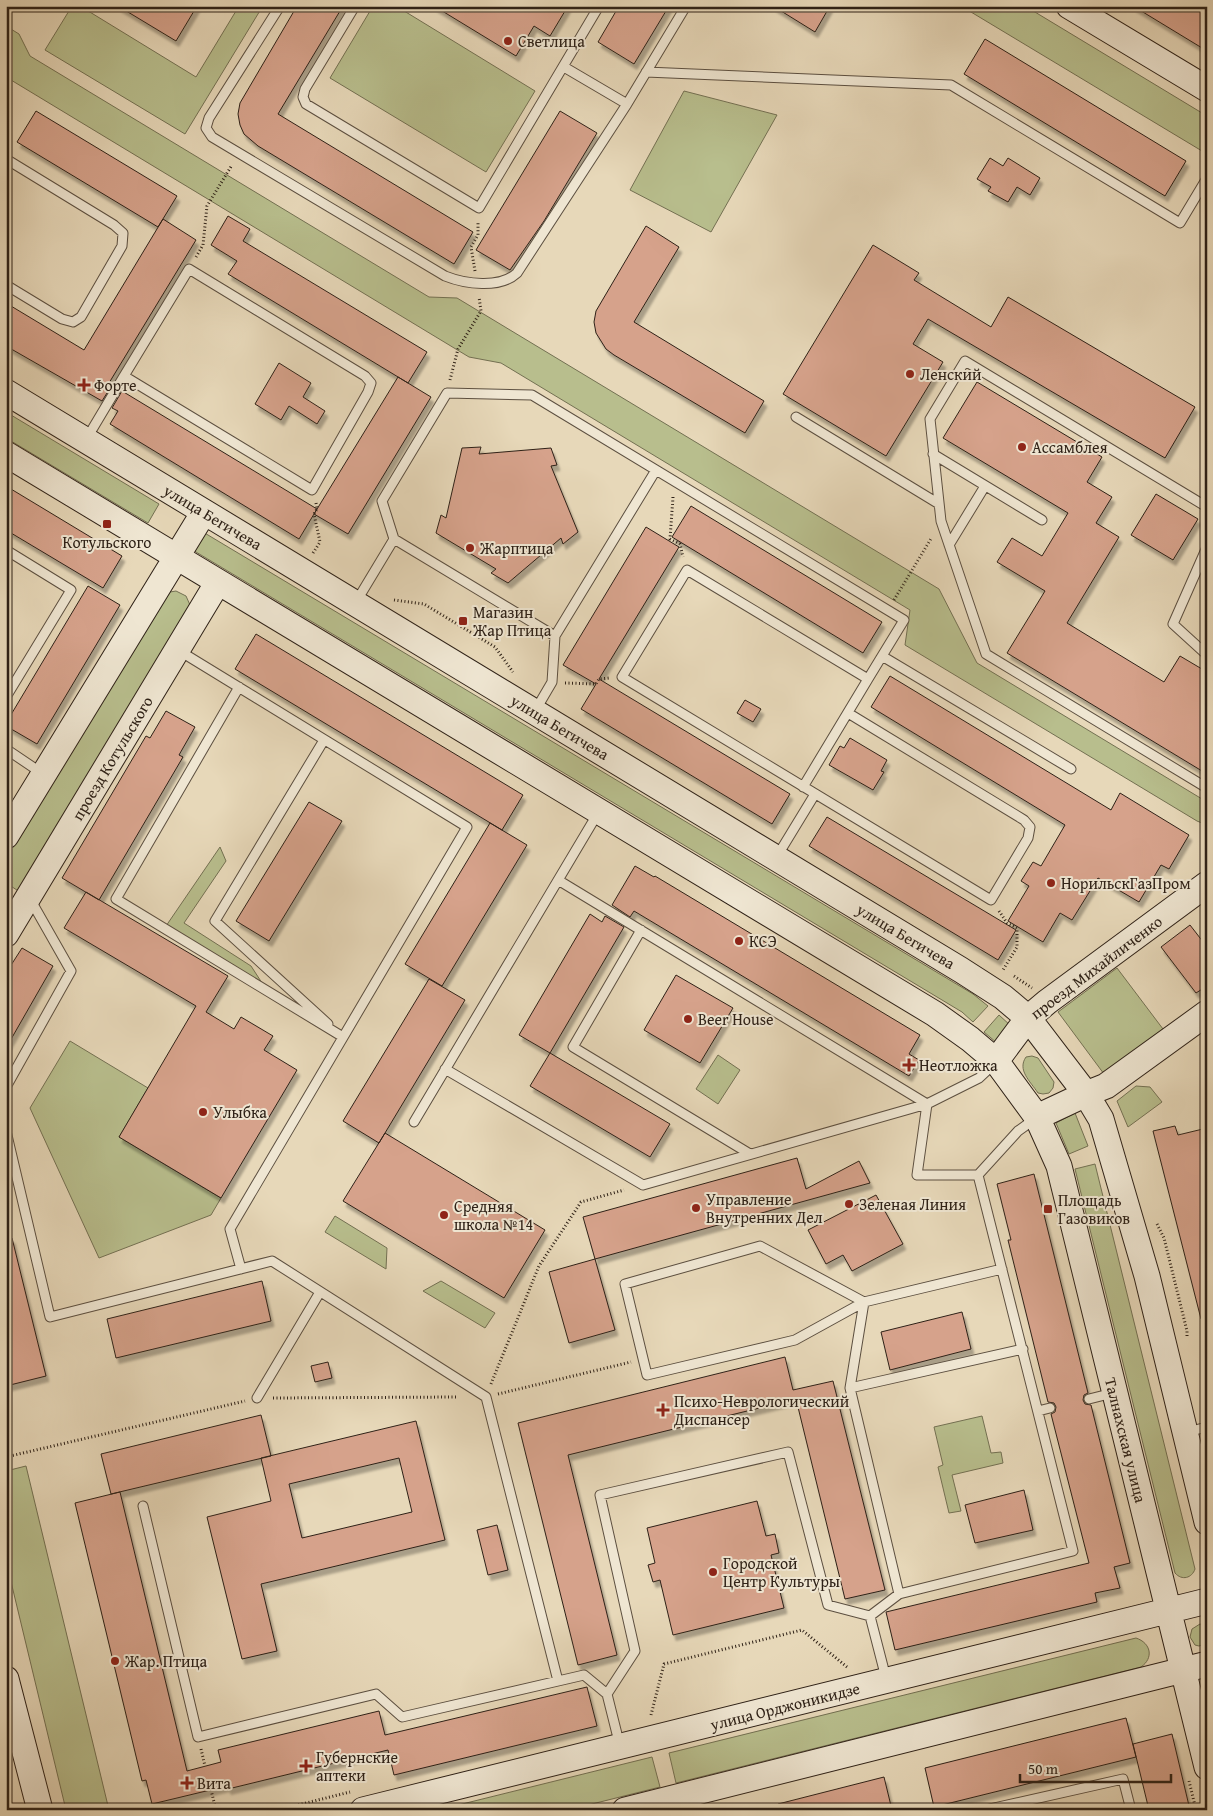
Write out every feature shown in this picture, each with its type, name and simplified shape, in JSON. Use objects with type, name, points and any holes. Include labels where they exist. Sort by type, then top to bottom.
[{"type":"street","points":[[1069,6],[1207,89]]},
{"type":"street","name":"улица Бегичева","points":[[6,392],[962,970],[1003,997],[1028,1018],[1086,1094]]},
{"type":"street","points":[[6,454],[935,1014],[970,1039],[996,1061],[1037,1117],[1106,1086],[1207,1013]]},
{"type":"street","points":[[6,836],[204,512]]},
{"type":"street","name":"проезд Котульского","points":[[6,934],[218,582]]},
{"type":"street","name":"проезд Михайличенко","points":[[996,1061],[1028,1018],[1047,1002],[1207,884]]},
{"type":"street","points":[[1086,1094],[1101,1120],[1147,1276],[1196,1430],[1207,1522]]},
{"type":"street","name":"Талнахская улица","points":[[1037,1117],[1059,1166],[1207,1767]]},
{"type":"street","name":"улица Орджоникидзе","points":[[359,1800],[620,1746],[884,1670],[1168,1611],[1207,1601]]},
{"type":"street","points":[[632,1809],[1207,1664]]},
{"type":"street","points":[[6,1679],[40,1810]]},
{"type":"lane","points":[[280,6],[209,118],[206,128],[212,137],[445,276],[457,281],[476,283],[504,281],[517,273],[627,104],[686,6]]},
{"type":"lane","points":[[355,6],[305,89],[302,97],[306,104],[479,208],[599,6]]},
{"type":"lane","points":[[564,67],[627,104]]},
{"type":"lane","points":[[646,72],[951,85],[1180,223],[1207,178]]},
{"type":"lane","points":[[6,159],[114,224],[122,233],[122,246],[81,317],[73,322],[62,319],[6,285]]},
{"type":"lane","points":[[85,440],[189,269],[366,376],[371,383],[368,392],[312,490],[124,376]]},
{"type":"lane","points":[[1207,507],[965,361],[930,419],[941,521],[986,654],[1207,788]]},
{"type":"lane","points":[[555,636],[394,539],[382,501],[447,393],[532,395],[904,620],[804,786]]},
{"type":"lane","points":[[796,418],[939,504]]},
{"type":"lane","points":[[933,454],[1042,520]]},
{"type":"lane","points":[[534,711],[552,682],[555,636],[656,470]]},
{"type":"lane","points":[[949,545],[985,486]]},
{"type":"lane","points":[[355,603],[394,539]]},
{"type":"lane","points":[[1207,547],[1173,624],[1207,655]]},
{"type":"lane","points":[[6,550],[71,590],[6,697]]},
{"type":"lane","points":[[848,713],[1024,820],[1030,827],[1028,838],[992,900],[622,677],[687,570],[868,679]]},
{"type":"lane","points":[[178,650],[467,827],[230,1229],[241,1269]]},
{"type":"lane","points":[[882,656],[1070,769]]},
{"type":"lane","points":[[239,687],[116,899],[343,1037]]},
{"type":"lane","points":[[324,740],[215,921],[343,1037]]},
{"type":"lane","points":[[6,749],[44,774]]},
{"type":"lane","points":[[776,858],[815,794]]},
{"type":"lane","points":[[414,1122],[599,812]]},
{"type":"lane","points":[[558,880],[927,1104]]},
{"type":"lane","points":[[6,1087],[71,971],[29,897]]},
{"type":"lane","points":[[641,930],[573,1047],[750,1154]]},
{"type":"lane","points":[[445,1068],[643,1185],[927,1104],[980,1078],[996,1061]]},
{"type":"lane","points":[[927,1104],[917,1175],[978,1175],[1018,1130],[1037,1117]]},
{"type":"lane","points":[[6,1131],[50,1317],[272,1261],[486,1396],[558,1681]]},
{"type":"lane","points":[[870,1616],[899,1594],[1073,1551],[978,1175]]},
{"type":"lane","points":[[864,1302],[760,1246],[625,1284],[647,1375],[795,1340],[864,1302],[1002,1269]]},
{"type":"lane","points":[[258,1398],[320,1292]]},
{"type":"lane","points":[[864,1302],[850,1388],[899,1594]]},
{"type":"lane","points":[[850,1388],[1022,1349]]},
{"type":"lane","points":[[1089,1399],[1114,1392]]},
{"type":"lane","points":[[1038,1411],[1050,1408]]},
{"type":"lane","points":[[608,1694],[635,1651],[600,1495],[788,1452],[828,1605],[870,1616]]},
{"type":"lane","points":[[143,1506],[198,1736],[376,1694],[402,1717],[584,1675],[608,1694],[620,1746]]},
{"type":"lane","points":[[870,1616],[884,1670]]},
{"type":"lane","points":[[986,1810],[1123,1778],[1131,1810]]},
{"type":"path","points":[[189,269],[203,245],[208,206],[229,170]]},
{"type":"path","points":[[447,393],[458,350],[481,310],[471,246],[478,235],[479,208]]},
{"type":"path","points":[[674,481],[670,539],[680,544],[687,570]]},
{"type":"path","points":[[312,490],[318,509],[314,514],[320,542],[313,554]]},
{"type":"path","points":[[893,600],[941,521]]},
{"type":"path","points":[[552,682],[596,684],[599,679],[622,677]]},
{"type":"path","points":[[992,900],[1006,923],[1017,928],[1017,947],[1003,970]]},
{"type":"path","points":[[486,1396],[539,1266],[581,1202],[643,1185]]},
{"type":"path","points":[[6,1458],[258,1398],[486,1396],[643,1359]]},
{"type":"path","points":[[651,1716],[664,1664],[802,1630],[847,1667],[884,1670]]},
{"type":"path","points":[[211,1790],[216,1810]]},
{"type":"path","points":[[6,1797],[12,1796]]},
{"type":"path","points":[[278,1810],[359,1800]]},
{"type":"green space","points":[[72,6],[80,6],[196,77],[239,6],[258,6],[261,9],[185,134],[45,50]]},
{"type":"green space","points":[[373,6],[396,6],[535,91],[486,172],[330,78]]},
{"type":"green space","points":[[961,6],[1025,6],[1207,116],[1207,154]]},
{"type":"green space","points":[[6,26],[19,34],[30,56],[429,297],[457,298],[939,589],[977,663],[1207,802],[1207,825],[1197,821],[905,645],[910,610],[501,363],[469,357],[6,77]]},
{"type":"green space","points":[[684,91],[777,115],[711,232],[630,190]]},
{"type":"green space","points":[[6,412],[159,504],[148,523],[6,438]]},
{"type":"green space","points":[[203,532],[973,994],[988,1006],[973,1022],[962,1012],[196,552],[193,549]]},
{"type":"green space","points":[[176,591],[186,596],[190,605],[20,892],[6,883],[6,856],[165,594]]},
{"type":"green space","points":[[220,847],[226,861],[184,923],[251,966],[264,986],[166,926]]},
{"type":"green space","points":[[1117,968],[1163,1029],[1104,1074],[1058,1012]]},
{"type":"green space","points":[[999,1015],[1011,1026],[997,1043],[984,1032]]},
{"type":"green space","points":[[70,1041],[148,1088],[119,1137],[221,1198],[211,1215],[99,1258],[30,1108]]},
{"type":"green space","points":[[718,1055],[740,1070],[718,1104],[696,1089]]},
{"type":"green space","points":[[1026,1057],[1038,1058],[1054,1082],[1053,1088],[1049,1093],[1038,1093],[1024,1071],[1023,1066]]},
{"type":"green space","points":[[1136,1086],[1150,1087],[1162,1102],[1128,1127],[1117,1101]]},
{"type":"green space","points":[[1075,1113],[1088,1146],[1069,1154],[1056,1123]]},
{"type":"green space","points":[[1095,1164],[1195,1569],[1192,1575],[1184,1578],[1175,1573],[1075,1169]]},
{"type":"green space","points":[[335,1216],[387,1248],[386,1269],[325,1232]]},
{"type":"green space","points":[[441,1281],[495,1313],[485,1328],[423,1291]]},
{"type":"green space","points":[[982,1416],[991,1453],[1001,1452],[1003,1463],[952,1475],[961,1511],[949,1513],[938,1467],[943,1465],[934,1427]]},
{"type":"green space","points":[[26,1466],[109,1810],[66,1810],[6,1561],[6,1471]]},
{"type":"green space","points":[[1200,1624],[1207,1626],[1207,1644],[1199,1646],[1195,1645],[1190,1637],[1192,1629]]},
{"type":"green space","points":[[1136,1638],[1145,1643],[1149,1651],[1148,1659],[1141,1667],[676,1783],[669,1753]]},
{"type":"green space","points":[[652,1757],[660,1787],[568,1810],[438,1810]]},
{"type":"building","points":[[118,6],[197,6],[176,41]]},
{"type":"building","points":[[297,6],[343,6],[278,114],[473,232],[454,264],[258,146],[244,134],[238,114],[240,103]]},
{"type":"building","name":"Светлица","points":[[434,6],[568,6],[550,36],[534,26],[516,56]]},
{"type":"building","points":[[619,6],[669,6],[634,64],[598,42]]},
{"type":"building","points":[[773,6],[830,6],[815,32]]},
{"type":"building","points":[[1133,6],[1207,6],[1207,51]]},
{"type":"building","points":[[985,39],[1186,161],[1165,196],[964,74]]},
{"type":"building","points":[[36,111],[177,196],[158,227],[17,142]]},
{"type":"building","points":[[560,111],[597,133],[544,221],[510,270],[476,250]]},
{"type":"building","points":[[990,158],[1003,166],[1008,158],[1040,178],[1030,195],[1017,187],[1008,202],[988,191],[991,187],[977,179]]},
{"type":"building","points":[[228,216],[250,229],[243,241],[427,352],[408,383],[228,274],[237,261],[211,245]]},
{"type":"building","points":[[163,219],[196,240],[109,383],[112,385],[102,401],[6,346],[6,303],[84,350]]},
{"type":"building","points":[[646,226],[679,247],[634,322],[764,401],[745,433],[614,355],[606,349],[596,333],[594,322],[596,311]]},
{"type":"building","points":[[873,245],[919,273],[914,280],[991,327],[1008,297],[1195,407],[1165,458],[928,319],[913,344],[943,362],[886,456],[783,394]]},
{"type":"building","points":[[279,363],[311,383],[303,397],[325,411],[317,424],[289,406],[281,420],[255,404]]},
{"type":"building","points":[[398,377],[431,397],[348,534],[314,514]]},
{"type":"building","points":[[977,382],[1102,457],[1087,482],[1112,497],[1096,523],[1119,537],[1067,623],[1164,682],[1180,656],[1207,672],[1207,774],[1007,653],[1045,591],[997,562],[1012,538],[1042,556],[1068,513],[943,438]]},
{"type":"building","points":[[122,391],[317,509],[299,539],[110,424],[118,411],[112,408]]},
{"type":"building","points":[[481,447],[479,454],[551,448],[557,465],[551,466],[578,532],[563,544],[561,538],[508,583],[491,573],[496,569],[436,533],[441,515],[446,518],[462,448]]},
{"type":"building","points":[[6,486],[122,556],[103,588],[6,530]]},
{"type":"building","points":[[1156,494],[1198,519],[1173,560],[1131,535]]},
{"type":"building","points":[[691,506],[882,622],[863,653],[672,537]]},
{"type":"building","points":[[646,527],[679,547],[599,679],[790,794],[772,824],[581,709],[596,684],[563,665]]},
{"type":"building","points":[[88,586],[120,605],[37,744],[6,726],[6,723]]},
{"type":"building","points":[[256,634],[523,795],[502,830],[235,669]]},
{"type":"building","points":[[890,676],[1111,810],[1120,793],[1189,835],[1169,869],[1161,865],[1139,902],[1098,878],[1072,920],[1060,913],[1043,942],[1008,921],[1029,886],[1021,881],[1033,862],[1041,866],[1065,825],[871,707]]},
{"type":"building","points":[[745,700],[761,709],[753,722],[737,713]]},
{"type":"building","points":[[166,711],[195,727],[179,755],[183,757],[99,900],[62,878],[146,736],[150,738]]},
{"type":"building","points":[[850,738],[887,760],[881,771],[884,772],[873,790],[829,765],[840,746],[844,748]]},
{"type":"building","points":[[309,802],[342,821],[269,941],[236,921]]},
{"type":"building","points":[[827,817],[1016,930],[998,960],[809,846]]},
{"type":"building","points":[[490,823],[527,845],[442,986],[405,964]]},
{"type":"building","points":[[635,866],[655,876],[920,1035],[909,1054],[919,1060],[909,1076],[634,911],[630,917],[612,905]]},
{"type":"building","name":"Улыбка","points":[[86,892],[228,976],[206,1012],[234,1029],[241,1017],[273,1036],[264,1050],[297,1070],[221,1198],[119,1137],[196,1006],[64,928]]},
{"type":"building","points":[[590,914],[602,922],[605,916],[624,927],[550,1053],[519,1035]]},
{"type":"building","points":[[1190,925],[1207,947],[1207,986],[1196,993],[1161,947]]},
{"type":"building","points":[[22,948],[53,966],[6,1048],[6,973]]},
{"type":"building","name":"Beer House","points":[[676,975],[733,1008],[700,1063],[644,1030]]},
{"type":"building","points":[[429,979],[465,1000],[379,1143],[343,1121]]},
{"type":"building","points":[[550,1053],[670,1124],[650,1157],[530,1086]]},
{"type":"building","points":[[1175,1126],[1178,1135],[1207,1128],[1207,1318],[1201,1319],[1153,1131]]},
{"type":"building","name":"Средняя школа №14","points":[[385,1133],[545,1230],[504,1298],[343,1201]]},
{"type":"building","name":"Управление Внутренних Дел","points":[[797,1158],[806,1189],[859,1161],[870,1183],[595,1259],[583,1217]]},
{"type":"building","points":[[1034,1174],[1088,1393],[1084,1395],[1083,1400],[1085,1404],[1091,1405],[1130,1563],[1114,1567],[1120,1588],[1095,1593],[1097,1602],[895,1650],[886,1612],[1089,1563],[1051,1414],[1055,1412],[1056,1407],[1054,1403],[1048,1402],[1008,1240],[1011,1240],[997,1184]]},
{"type":"building","name":"Зеленая Линия","points":[[876,1195],[903,1244],[852,1271],[843,1255],[826,1264],[808,1230]]},
{"type":"building","points":[[6,1238],[12,1238],[46,1376],[6,1386]]},
{"type":"building","points":[[595,1259],[615,1330],[569,1343],[549,1272]]},
{"type":"building","points":[[262,1281],[271,1321],[116,1358],[107,1319]]},
{"type":"building","points":[[962,1312],[971,1349],[890,1370],[881,1332]]},
{"type":"building","points":[[785,1357],[793,1390],[833,1381],[885,1590],[845,1599],[796,1399],[568,1455],[617,1655],[578,1665],[518,1423]]},
{"type":"building","points":[[328,1362],[332,1378],[315,1382],[311,1366]]},
{"type":"building","points":[[261,1415],[271,1456],[111,1494],[101,1454]]},
{"type":"building","points":[[416,1421],[445,1540],[261,1584],[277,1651],[242,1659],[207,1517],[271,1501],[261,1458]],"holes":[[[399,1458],[412,1512],[302,1538],[289,1484]]]},
{"type":"building","points":[[1024,1490],[1033,1530],[975,1543],[965,1505]]},
{"type":"building","points":[[120,1492],[187,1771],[221,1762],[218,1750],[379,1711],[385,1735],[587,1687],[597,1726],[394,1775],[388,1750],[228,1789],[227,1786],[152,1804],[146,1780],[142,1781],[75,1503]]},
{"type":"building","name":"Городской Центр Культуры","points":[[757,1501],[766,1536],[775,1534],[779,1553],[771,1555],[784,1608],[673,1635],[660,1580],[653,1582],[648,1565],[655,1563],[647,1528]]},
{"type":"building","points":[[497,1525],[508,1570],[488,1575],[477,1530]]},
{"type":"building","points":[[1126,1718],[1136,1757],[934,1807],[925,1768]]},
{"type":"building","points":[[1172,1734],[1190,1810],[1149,1810],[1133,1744]]},
{"type":"building","points":[[884,1777],[892,1810],[779,1810],[778,1804]]},
{"type":"place","name":"Светлица","points":[[508,41]]},
{"type":"place","name":"Ленский","points":[[910,374]]},
{"type":"place","name":"Форте","points":[[84,385]]},
{"type":"place","name":"Ассамблея","points":[[1022,447]]},
{"type":"place","name":"Котульского","points":[[107,524]]},
{"type":"place","name":"Жарптица","points":[[470,548]]},
{"type":"place","name":"Магазин Жар Птица","points":[[463,621]]},
{"type":"place","name":"НорильскГазПром","points":[[1051,883]]},
{"type":"place","name":"КСЭ","points":[[739,941]]},
{"type":"place","name":"Beer House","points":[[688,1019]]},
{"type":"place","name":"Неотложка","points":[[909,1065]]},
{"type":"place","name":"Улыбка","points":[[203,1112]]},
{"type":"place","name":"Зеленая Линия","points":[[849,1204]]},
{"type":"place","name":"Управление Внутренних Дел","points":[[696,1208]]},
{"type":"place","name":"Площадь Газовиков","points":[[1048,1209]]},
{"type":"place","name":"Средняя школа №14","points":[[444,1215]]},
{"type":"place","name":"Психо-Неврологический Диспансер","points":[[663,1410]]},
{"type":"place","name":"Городской Центр Культуры","points":[[713,1572]]},
{"type":"place","name":"Жар. Птица","points":[[115,1661]]},
{"type":"place","name":"Губернские аптеки","points":[[306,1766]]},
{"type":"place","name":"Вита","points":[[187,1783]]}]
